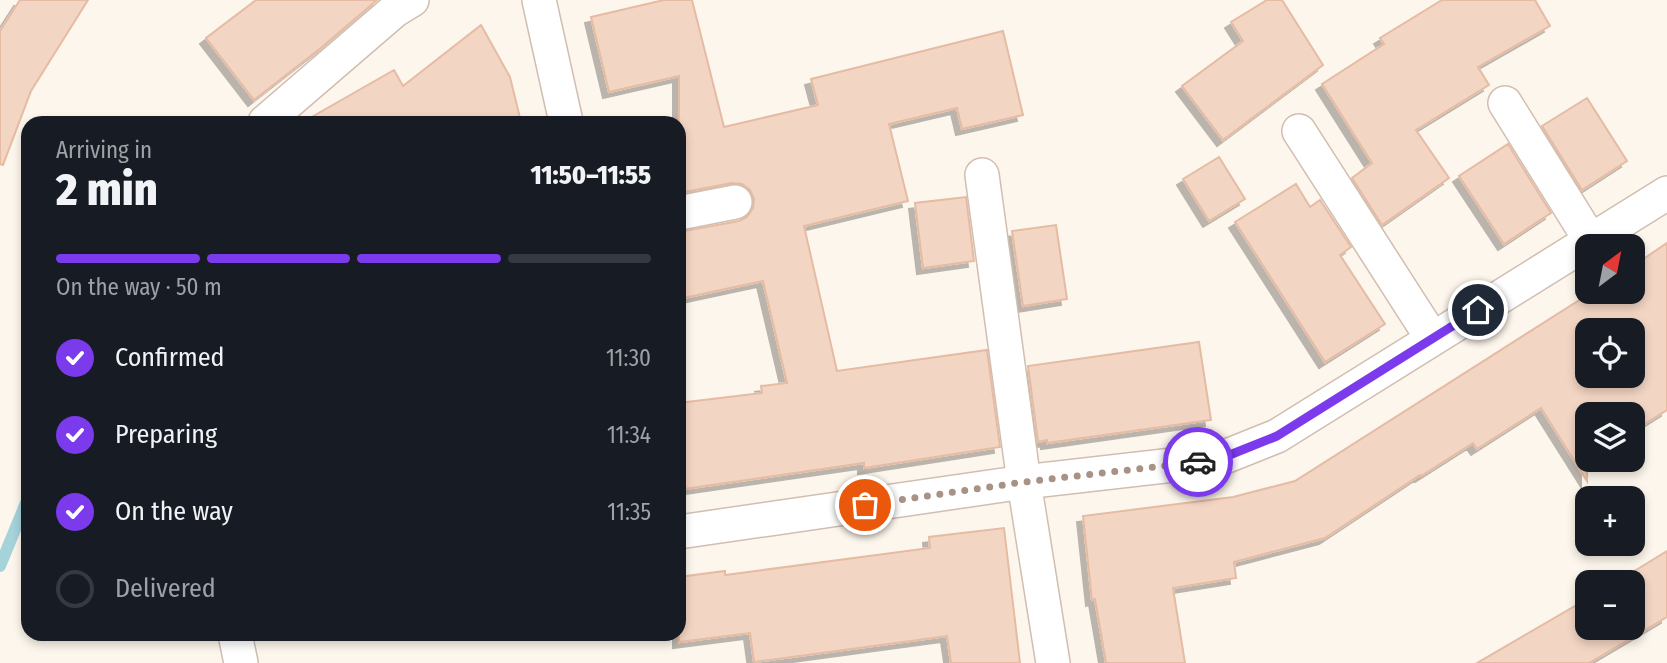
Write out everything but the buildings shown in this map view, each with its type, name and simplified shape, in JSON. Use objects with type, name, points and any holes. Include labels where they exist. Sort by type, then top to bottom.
[{"type":"street","points":[[272,116],[394,11],[412,0]]},
{"type":"street","points":[[539,0],[565,116]]},
{"type":"street","points":[[1504,103],[1587,234]]},
{"type":"street","points":[[1299,131],[1432,338]]},
{"type":"street","points":[[982,175],[1024,482],[1053,663]]},
{"type":"street","points":[[1602,234],[1667,193]]},
{"type":"street","points":[[686,212],[735,202]]},
{"type":"street","points":[[686,531],[1024,482],[1217,460],[1277,436],[1575,251]]},
{"type":"street","points":[[236,641],[241,663]]},
{"type":"waterway","points":[[0,566],[21,515]]},
{"type":"way so far","points":[[865,505],[1024,482],[1198,462]]},
{"type":"route","points":[[1198,462],[1217,460],[1277,436],[1478,310]]}]
